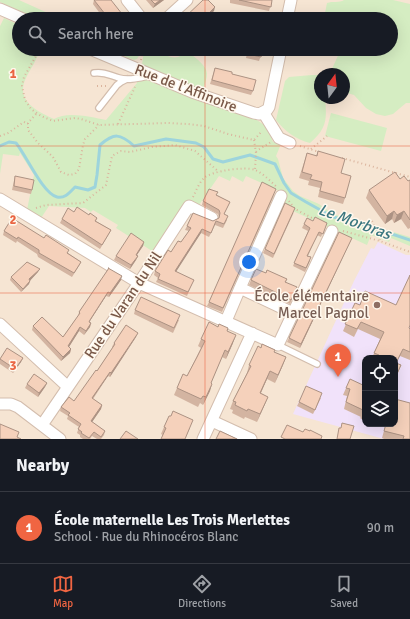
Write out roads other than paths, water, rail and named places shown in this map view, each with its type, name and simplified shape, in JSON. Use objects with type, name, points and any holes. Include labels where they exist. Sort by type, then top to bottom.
[{"type":"street","points":[[127,0],[136,12]]},
{"type":"street","points":[[173,12],[186,0]]},
{"type":"street","points":[[288,12],[291,0]]},
{"type":"street","points":[[0,9],[12,14]]},
{"type":"street","name":"Rue de l'Affinoire","points":[[104,56],[144,77],[254,113],[262,113]]},
{"type":"street","points":[[280,56],[269,107],[262,113],[279,138],[290,143]]},
{"type":"street","points":[[226,321],[282,194]]},
{"type":"street","points":[[0,199],[139,283],[278,345],[335,230]]},
{"type":"street","name":"Rue du Varan du Nil","points":[[42,425],[139,283],[189,206],[212,218]]},
{"type":"street","points":[[240,288],[293,313]]},
{"type":"street","points":[[0,324],[68,387]]},
{"type":"street","points":[[203,439],[252,333]]},
{"type":"street","points":[[0,404],[11,404],[18,407],[60,439]]},
{"type":"street","points":[[212,421],[251,439]]},
{"type":"lane","points":[[94,73],[103,72],[119,78],[127,79],[144,77]]},
{"type":"lane","points":[[99,108],[117,85],[127,79]]},
{"type":"lane","points":[[278,345],[317,364]]},
{"type":"waterway","name":"Le Morbras","points":[[0,146],[9,142],[16,143],[46,189],[57,197],[67,195],[75,187],[88,190],[95,187],[100,145],[109,138],[117,136],[125,139],[134,146],[166,139],[196,143],[204,147],[213,159],[223,162],[250,155],[275,164],[284,183],[291,193],[333,217],[365,225],[410,240]]},
{"type":"place","name":"École élémentaire Marcel Pagnol","points":[[377,305]]},
{"type":"place","name":"École maternelle Les Trois Merlettes","points":[[338,377]]}]
